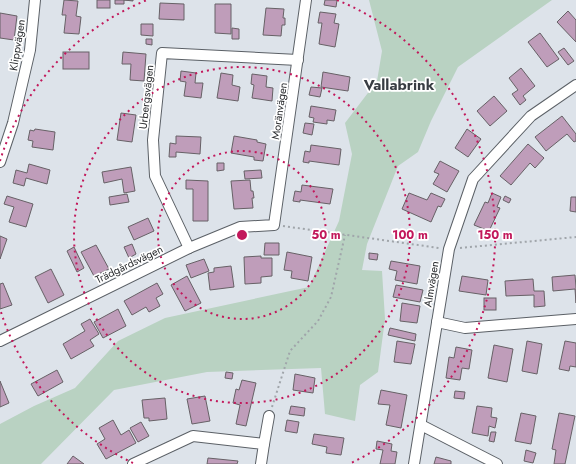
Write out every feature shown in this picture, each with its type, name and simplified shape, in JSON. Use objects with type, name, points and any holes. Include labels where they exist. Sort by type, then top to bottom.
[{"type":"street","name":"Klippvägen","points":[[0,162],[13,123],[30,50],[35,0]]},
{"type":"street","name":"Moränvägen","points":[[274,225],[306,0]]},
{"type":"street","name":"Urbergsvägen","points":[[189,248],[155,176],[153,140],[162,53],[298,60]]},
{"type":"street","name":"Almvägen","points":[[414,464],[449,249],[473,179],[531,116],[576,85]]},
{"type":"street","name":"Trädgårdsvägen","points":[[0,341],[189,248],[240,227],[274,225]]},
{"type":"street","points":[[437,322],[465,328],[576,319]]},
{"type":"street","points":[[260,464],[269,416]]},
{"type":"street","points":[[421,425],[498,464]]},
{"type":"street","points":[[133,464],[193,436],[264,444]]},
{"type":"path","points":[[274,225],[449,249],[576,237]]},
{"type":"path","points":[[269,416],[290,351],[318,321],[330,297],[345,235]]},
{"type":"green space","points":[[369,0],[552,0],[458,67],[431,121],[418,152],[398,166],[367,244],[362,270],[382,271],[385,319],[378,372],[360,385],[355,421],[325,414],[321,368],[207,372],[114,390],[41,464],[0,464],[0,424],[34,406],[75,388],[118,341],[165,318],[309,287],[339,221],[352,154],[345,123],[377,81],[382,51]]},
{"type":"building","points":[[64,0],[78,1],[76,16],[81,17],[79,34],[64,33],[66,15],[62,15]]},
{"type":"building","points":[[97,0],[110,0],[110,8],[97,8]]},
{"type":"building","points":[[115,0],[124,0],[124,4],[115,4]]},
{"type":"building","points":[[325,0],[337,0],[336,7],[324,5]]},
{"type":"building","points":[[160,3],[184,4],[184,20],[159,19]]},
{"type":"building","points":[[215,4],[231,4],[231,34],[215,33]]},
{"type":"building","points":[[266,8],[284,9],[283,18],[285,18],[285,25],[282,25],[281,36],[263,35]]},
{"type":"building","points":[[568,11],[576,20],[576,42],[557,22]]},
{"type":"building","points":[[320,12],[336,14],[334,23],[339,24],[335,47],[319,44],[322,23],[318,23]]},
{"type":"building","points":[[0,13],[17,16],[14,40],[0,38]]},
{"type":"building","points":[[141,24],[153,24],[153,36],[141,35]]},
{"type":"building","points":[[232,28],[239,29],[239,39],[232,39]]},
{"type":"building","points":[[540,33],[559,59],[547,67],[528,42]]},
{"type":"building","points":[[146,39],[152,39],[152,45],[146,44]]},
{"type":"building","points":[[564,48],[574,61],[568,65],[558,52]]},
{"type":"building","points":[[63,52],[89,52],[89,69],[63,69]]},
{"type":"building","points":[[123,52],[146,54],[144,81],[130,80],[131,64],[122,64]]},
{"type":"building","points":[[521,68],[535,86],[523,96],[526,100],[520,105],[512,94],[518,90],[509,78]]},
{"type":"building","points":[[181,71],[196,73],[195,83],[203,83],[201,98],[184,96],[186,82],[180,81]]},
{"type":"building","points":[[323,72],[350,77],[348,91],[321,87]]},
{"type":"building","points":[[221,73],[233,75],[232,85],[240,87],[238,101],[217,98]]},
{"type":"building","points":[[252,74],[267,76],[266,87],[273,88],[272,101],[252,98],[254,85],[251,84]]},
{"type":"building","points":[[311,87],[322,88],[320,97],[309,95]]},
{"type":"building","points":[[494,96],[507,111],[490,126],[477,111]]},
{"type":"building","points":[[311,106],[336,110],[334,121],[327,120],[327,124],[313,122],[314,118],[309,117]]},
{"type":"building","points":[[121,113],[136,115],[132,142],[117,140]]},
{"type":"building","points":[[562,116],[576,134],[576,141],[574,142],[567,134],[546,151],[535,137]]},
{"type":"building","points":[[305,123],[314,124],[312,135],[303,133]]},
{"type":"building","points":[[35,129],[55,132],[53,150],[32,147],[33,141],[28,140],[30,130],[34,131]]},
{"type":"building","points":[[467,129],[481,139],[468,157],[455,148]]},
{"type":"building","points":[[176,136],[201,137],[200,154],[176,152],[176,157],[169,157],[170,143],[176,144]]},
{"type":"building","points":[[234,136],[257,140],[257,142],[266,144],[263,161],[254,160],[254,157],[231,153]]},
{"type":"building","points":[[528,144],[544,158],[535,168],[530,163],[511,185],[500,176]]},
{"type":"building","points":[[311,145],[341,149],[339,165],[309,161],[309,163],[303,162],[305,151],[310,152]]},
{"type":"building","points":[[440,161],[459,171],[447,192],[433,184],[439,174],[434,172]]},
{"type":"building","points":[[217,163],[224,163],[224,170],[217,171]]},
{"type":"building","points":[[29,164],[50,170],[47,184],[26,178],[24,186],[13,183],[16,170],[27,173]]},
{"type":"building","points":[[131,167],[135,191],[124,193],[122,179],[104,183],[102,172]]},
{"type":"building","points":[[261,170],[262,178],[245,179],[244,171]]},
{"type":"building","points":[[186,180],[208,181],[208,221],[193,221],[193,189],[186,189]]},
{"type":"building","points":[[250,180],[251,191],[253,191],[254,198],[252,198],[253,208],[234,209],[231,181]]},
{"type":"building","points":[[302,185],[333,189],[330,204],[300,200],[300,202],[293,201],[295,191],[301,192]]},
{"type":"building","points":[[409,193],[427,200],[431,193],[445,199],[441,207],[438,206],[431,222],[402,209]]},
{"type":"building","points":[[492,193],[501,197],[497,207],[500,208],[489,231],[474,225],[485,202],[488,203]]},
{"type":"building","points":[[127,194],[129,202],[110,205],[109,197]]},
{"type":"building","points":[[7,196],[33,204],[26,227],[9,222],[14,207],[4,204]]},
{"type":"building","points":[[505,196],[511,199],[509,203],[503,200]]},
{"type":"building","points":[[571,197],[576,197],[576,212],[570,211]]},
{"type":"building","points":[[148,218],[154,231],[134,240],[128,227]]},
{"type":"building","points":[[0,236],[7,239],[0,259]]},
{"type":"building","points":[[265,243],[279,243],[279,255],[264,255]]},
{"type":"building","points":[[132,244],[136,254],[129,258],[124,247]]},
{"type":"building","points":[[96,245],[109,269],[94,276],[81,252]]},
{"type":"building","points":[[74,247],[84,268],[77,272],[67,251]]},
{"type":"building","points":[[287,252],[312,257],[308,281],[291,278],[292,271],[284,270]]},
{"type":"building","points":[[369,253],[378,254],[377,260],[369,259]]},
{"type":"building","points":[[261,256],[261,258],[272,258],[272,276],[261,277],[261,283],[245,284],[244,257]]},
{"type":"building","points":[[204,259],[209,271],[191,278],[186,265]]},
{"type":"building","points":[[391,261],[420,266],[417,284],[395,280],[397,271],[389,269]]},
{"type":"building","points":[[231,266],[234,287],[210,290],[208,273],[214,272],[214,268]]},
{"type":"building","points":[[51,269],[64,295],[48,303],[35,277]]},
{"type":"building","points":[[575,275],[576,303],[575,289],[553,291],[552,277]]},
{"type":"building","points":[[187,276],[201,303],[185,311],[171,285]]},
{"type":"building","points":[[462,276],[488,280],[486,295],[459,291]]},
{"type":"building","points":[[533,279],[534,291],[544,291],[545,306],[534,307],[534,295],[506,296],[505,281]]},
{"type":"building","points":[[3,283],[12,305],[0,309],[0,284]]},
{"type":"building","points":[[157,283],[163,294],[156,298],[160,306],[149,312],[146,307],[132,315],[124,301]]},
{"type":"building","points":[[396,285],[423,290],[420,302],[393,297]]},
{"type":"building","points":[[484,298],[496,298],[496,310],[484,310]]},
{"type":"building","points":[[402,303],[420,306],[417,323],[400,321]]},
{"type":"building","points":[[118,309],[126,326],[103,338],[94,322]]},
{"type":"building","points":[[90,319],[99,334],[90,340],[94,346],[71,359],[63,344],[85,331],[81,324]]},
{"type":"building","points":[[390,328],[416,334],[415,341],[388,335]]},
{"type":"building","points":[[397,341],[415,344],[411,364],[394,362]]},
{"type":"building","points":[[527,341],[542,344],[537,374],[522,371]]},
{"type":"building","points":[[565,341],[576,343],[576,367],[570,366],[569,371],[559,369]]},
{"type":"building","points":[[494,345],[513,349],[507,382],[488,378]]},
{"type":"building","points":[[456,347],[472,350],[469,369],[462,368],[460,380],[446,378],[449,357],[454,358]]},
{"type":"building","points":[[57,370],[63,382],[38,396],[31,384]]},
{"type":"building","points":[[226,372],[233,373],[232,379],[225,378]]},
{"type":"building","points":[[295,374],[315,378],[313,393],[293,390]]},
{"type":"building","points":[[242,380],[256,383],[246,426],[236,424],[240,405],[233,403],[236,389],[239,390]]},
{"type":"building","points":[[0,381],[9,403],[0,407]]},
{"type":"building","points":[[381,390],[407,395],[401,428],[386,425],[390,405],[378,404]]},
{"type":"building","points":[[455,391],[465,392],[464,399],[454,398]]},
{"type":"building","points":[[205,396],[210,421],[192,424],[187,399]]},
{"type":"building","points":[[165,398],[167,419],[149,421],[149,418],[144,418],[142,400]]},
{"type":"building","points":[[291,406],[305,408],[304,416],[289,414]]},
{"type":"building","points":[[477,406],[492,408],[491,417],[497,418],[495,428],[489,426],[488,436],[472,433]]},
{"type":"building","points":[[521,413],[536,416],[531,444],[515,441]]},
{"type":"building","points":[[559,413],[575,416],[565,464],[554,464],[556,450],[552,449]]},
{"type":"building","points":[[113,420],[121,435],[129,430],[136,443],[106,459],[97,444],[105,439],[99,428]]},
{"type":"building","points":[[287,420],[299,422],[297,433],[285,431]]},
{"type":"building","points":[[141,422],[149,436],[138,442],[130,428]]},
{"type":"building","points":[[491,432],[496,432],[494,442],[489,441]]},
{"type":"building","points":[[314,434],[344,438],[341,455],[326,453],[327,447],[312,444]]},
{"type":"building","points":[[377,441],[392,444],[391,451],[397,452],[395,464],[380,464],[383,450],[376,449]]},
{"type":"building","points":[[526,450],[536,453],[533,463],[524,461]]},
{"type":"building","points":[[73,456],[84,464],[67,464]]},
{"type":"building","points":[[436,457],[451,461],[451,464],[434,464]]},
{"type":"building","points":[[208,458],[238,461],[237,464],[207,464]]},
{"type":"district","name":"Vallabrink","points":[[399,85]]}]
